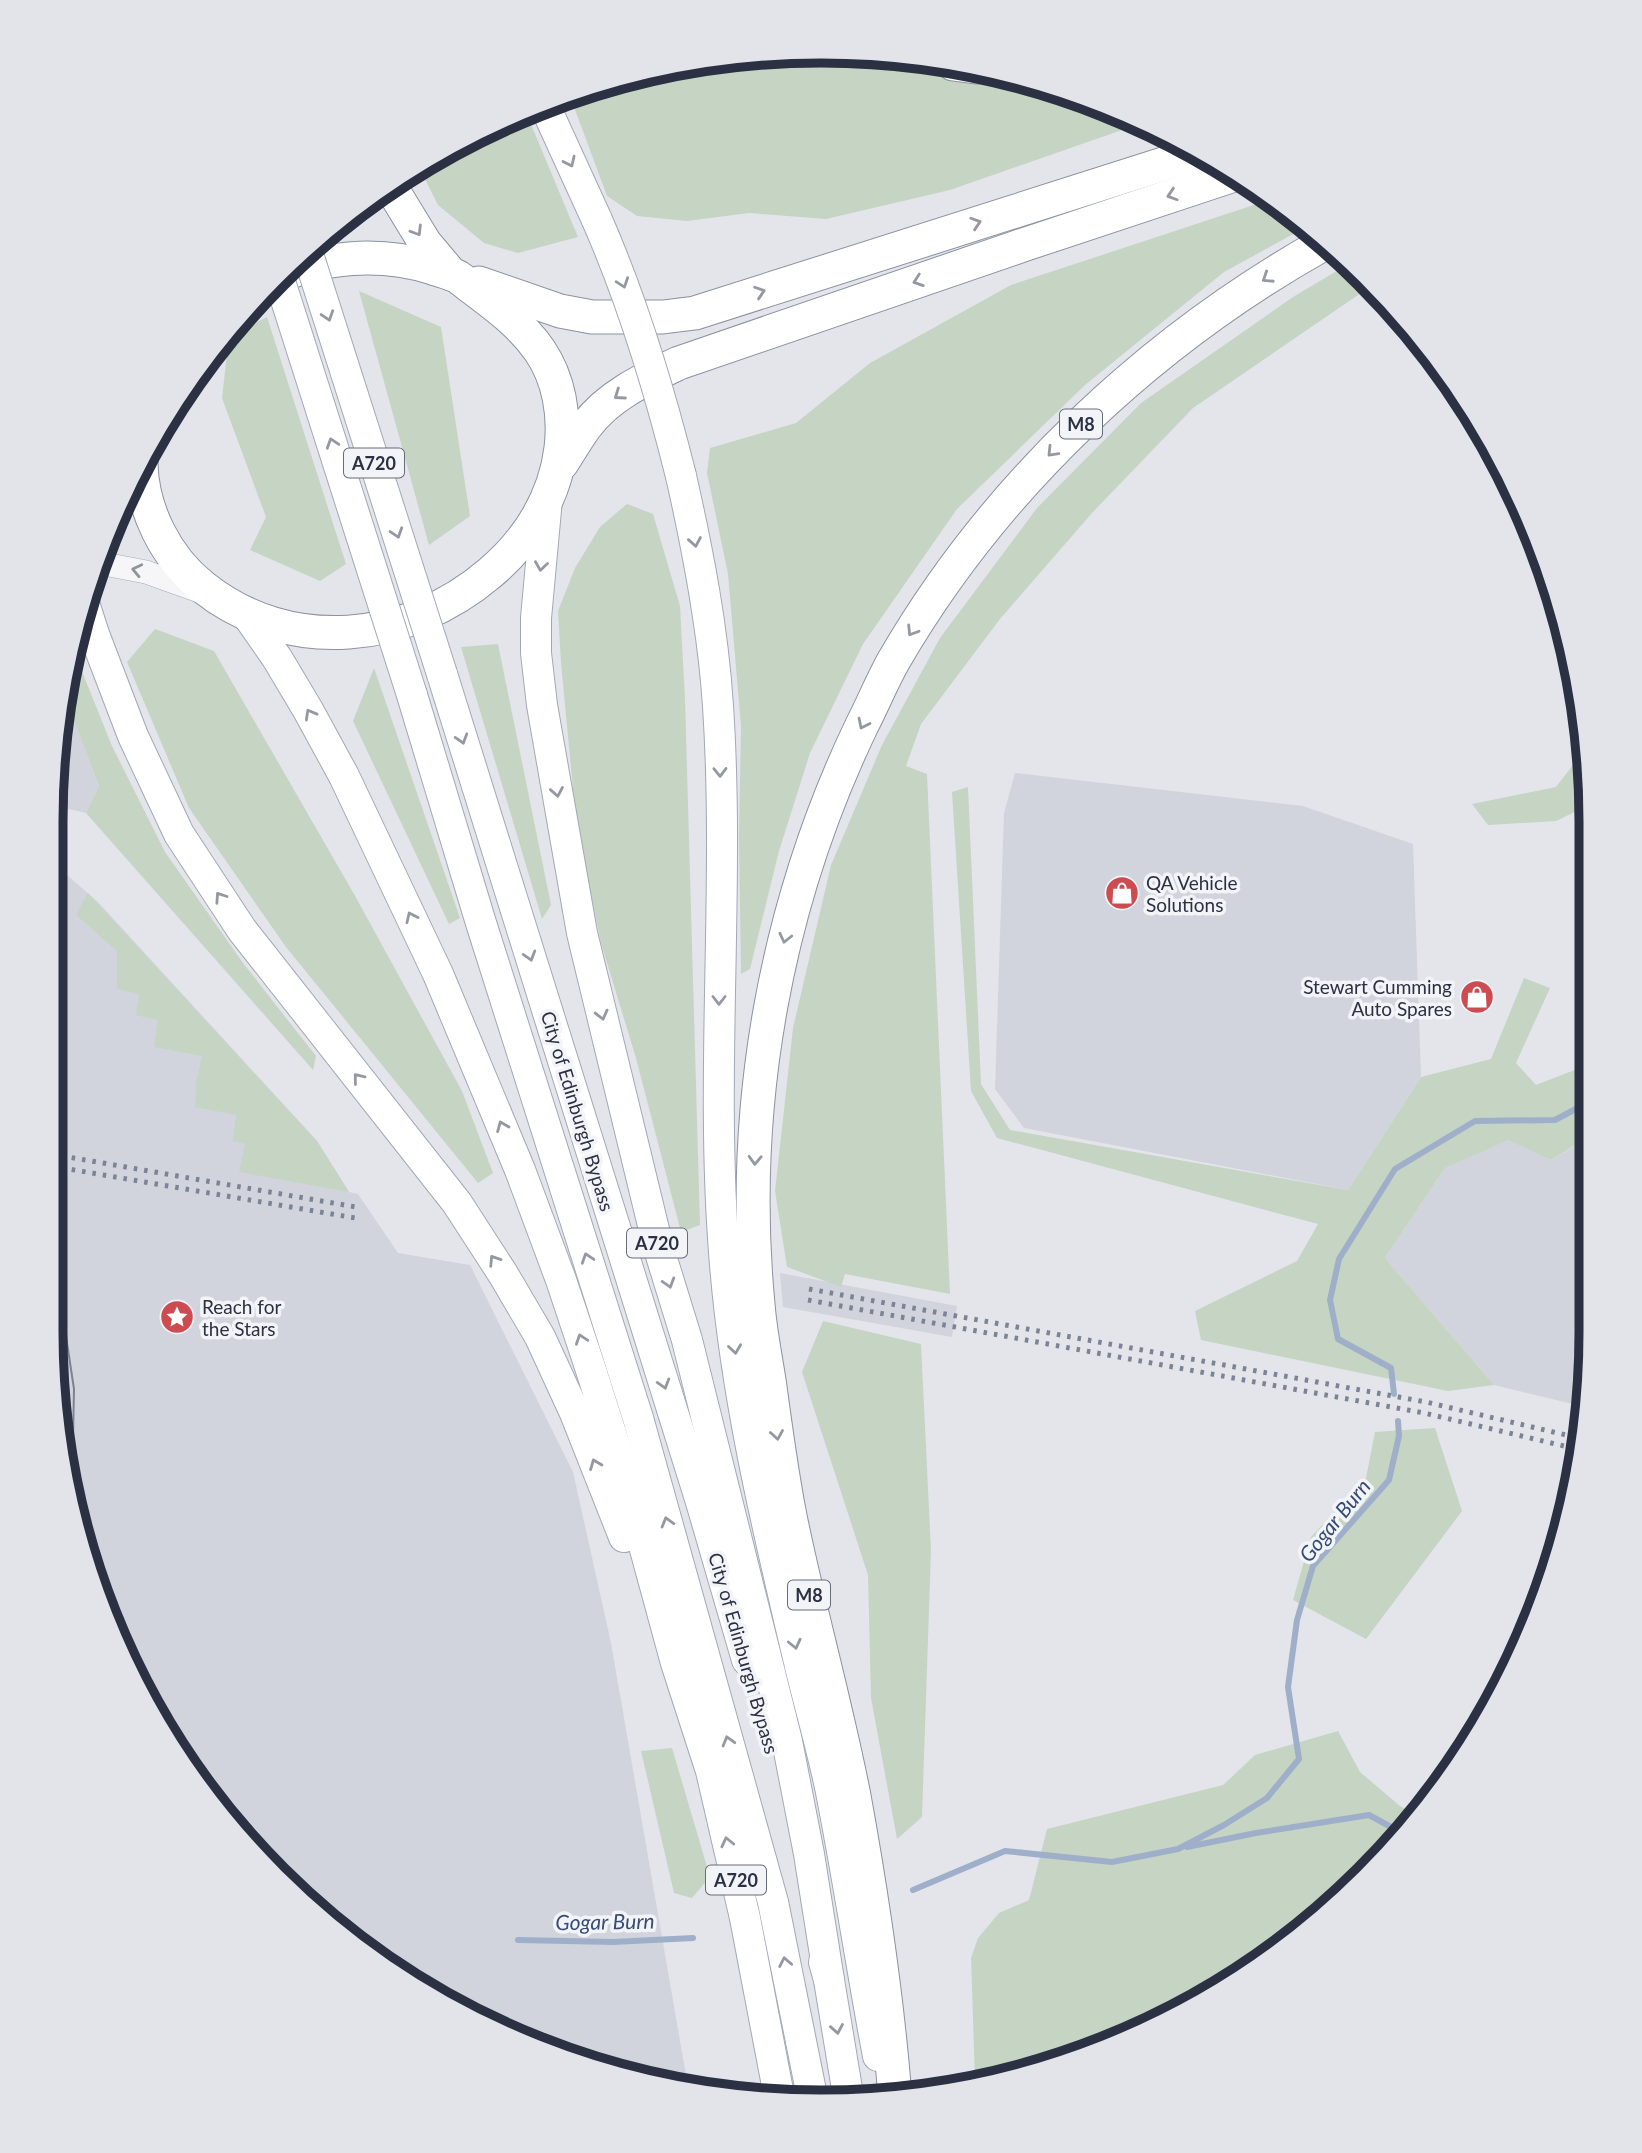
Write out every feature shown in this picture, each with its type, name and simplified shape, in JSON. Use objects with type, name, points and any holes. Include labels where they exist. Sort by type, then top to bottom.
[{"type":"highway","points":[[303,268],[325,262],[366,258],[410,261],[560,312],[592,317],[663,317],[695,313],[1185,157]]},
{"type":"highway","points":[[143,483],[158,531],[180,566],[218,600],[247,615],[283,627],[317,632],[370,631],[408,621],[469,591],[502,563],[533,527],[559,468],[587,424],[608,403],[636,383],[679,363],[1222,179]]},
{"type":"highway","points":[[395,194],[425,243],[454,275],[522,329],[541,353],[562,408],[564,429],[559,468]]},
{"type":"highway","name":"M8","points":[[894,2086],[882,1972],[853,1794],[791,1520],[758,1306],[754,1191],[758,1091],[765,1037],[786,933],[801,877],[842,767],[892,663],[971,547],[1051,453],[1102,403],[1194,329],[1252,288],[1317,248]]},
{"type":"main road","points":[[549,114],[620,273],[654,375],[681,476],[701,575],[718,704],[721,831],[718,1036],[720,1165],[724,1253],[734,1345],[753,1462],[830,1786],[884,2087]]},
{"type":"main road","name":"City of Edinburgh Bypass","points":[[310,261],[705,1515],[771,1741],[807,1901],[828,1980],[847,2089]]},
{"type":"main road","name":"City of Edinburgh Bypass","points":[[282,288],[642,1431],[773,1902],[811,2090]]},
{"type":"main road","name":"A720","points":[[547,498],[537,605],[536,653],[542,705],[582,933],[658,1246],[690,1352],[787,1741],[809,1854],[828,1980]]},
{"type":"main road","name":"A720","points":[[247,615],[277,658],[344,776],[438,974],[520,1170],[591,1370],[628,1487],[676,1663],[711,1771],[745,1918],[778,2088]]},
{"type":"main road","name":"A720","points":[[90,621],[133,736],[174,822],[210,882],[274,972],[457,1203],[540,1337],[575,1413],[676,1663]]},
{"type":"street","points":[[108,565],[165,578],[218,600]]},
{"type":"shaded area","points":[[71,712],[99,786],[86,813],[64,808]]},
{"type":"shaded area","points":[[1015,773],[1303,806],[1413,844],[1421,1077],[1348,1190],[1024,1128],[995,1089],[1004,813]]},
{"type":"shaded area","points":[[63,872],[98,902],[317,1141],[349,1192],[358,1194],[398,1253],[470,1265],[573,1472],[611,1643],[686,2077],[577,2050],[531,2032],[442,1988],[360,1933],[321,1902],[251,1832],[191,1753],[141,1667],[103,1576],[89,1528],[69,1431],[63,1332]]},
{"type":"shaded area","points":[[1508,1139],[1551,1160],[1579,1144],[1579,1332],[1575,1405],[1494,1385],[1385,1258],[1445,1168]]},
{"type":"shaded area","points":[[780,1273],[957,1306],[952,1337],[783,1307]]},
{"type":"green space","points":[[821,63],[863,65],[971,79],[1065,103],[1127,128],[950,190],[826,219],[749,213],[687,221],[637,216],[607,196],[573,105],[625,89],[722,69]]},
{"type":"green space","points":[[530,122],[578,237],[518,253],[484,243],[438,205],[424,176],[486,141]]},
{"type":"green space","points":[[1259,203],[1297,232],[1224,272],[1085,385],[957,509],[863,644],[810,753],[779,851],[750,969],[741,974],[741,726],[728,574],[707,473],[710,448],[796,423],[870,363],[1011,285]]},
{"type":"green space","points":[[1340,269],[1364,292],[1193,408],[1092,513],[1000,619],[921,724],[906,766],[927,774],[950,1294],[845,1274],[841,1287],[787,1267],[775,1191],[793,1028],[831,865],[882,745],[940,638],[1037,508],[1141,403],[1293,297]]},
{"type":"green space","points":[[359,291],[441,327],[470,516],[429,545]]},
{"type":"green space","points":[[267,317],[346,564],[320,581],[250,550],[266,517],[222,398],[227,351],[246,328]]},
{"type":"green space","points":[[627,504],[653,514],[680,606],[700,1225],[681,1232],[636,1058],[601,943],[576,820],[561,663],[558,611],[575,568],[600,527]]},
{"type":"green space","points":[[155,629],[214,651],[354,894],[462,1091],[493,1173],[478,1183],[286,947],[189,808],[127,662]]},
{"type":"green space","points":[[498,644],[551,905],[542,919],[461,647]]},
{"type":"green space","points":[[80,666],[112,746],[165,852],[243,963],[316,1056],[313,1070],[86,813],[99,786],[71,712]]},
{"type":"green space","points":[[374,668],[460,918],[449,924],[353,721]]},
{"type":"green space","points":[[1576,757],[1579,810],[1556,821],[1488,825],[1472,804],[1556,787],[1576,761]]},
{"type":"green space","points":[[968,787],[981,1084],[1010,1130],[1348,1190],[1421,1077],[1491,1059],[1524,978],[1550,988],[1516,1063],[1536,1085],[1579,1068],[1579,1143],[1551,1160],[1508,1140],[1445,1168],[1385,1258],[1494,1385],[1448,1391],[1201,1340],[1195,1311],[1297,1261],[1318,1224],[997,1138],[971,1091],[952,792]]},
{"type":"green space","points":[[88,893],[317,1141],[349,1192],[239,1172],[245,1144],[233,1141],[236,1115],[195,1107],[196,1083],[202,1056],[154,1047],[158,1020],[136,1015],[139,994],[117,989],[117,951],[76,915]]},
{"type":"green space","points":[[823,1321],[921,1344],[931,1550],[922,1817],[897,1839],[871,1698],[868,1575],[802,1372]]},
{"type":"green space","points":[[1435,1428],[1462,1511],[1366,1639],[1293,1600],[1311,1537],[1366,1478],[1375,1432]]},
{"type":"green space","points":[[1338,1731],[1360,1772],[1408,1811],[1357,1868],[1321,1902],[1242,1962],[1200,1988],[1156,2012],[1065,2050],[975,2074],[971,1958],[978,1938],[999,1913],[1029,1900],[1047,1829],[1223,1785],[1255,1755]]},
{"type":"green space","points":[[672,1748],[710,1877],[692,1898],[674,1893],[641,1751]]},
{"type":"waterway","name":"Gogar Burn","points":[[1394,1394],[1391,1368],[1338,1339],[1330,1300],[1339,1259],[1395,1169],[1475,1121],[1555,1120],[1579,1107]]},
{"type":"waterway","name":"Gogar Burn","points":[[913,1890],[1005,1851],[1112,1862],[1178,1849],[1267,1798],[1299,1759],[1288,1687],[1297,1620],[1313,1566],[1389,1480],[1399,1436],[1398,1421]]},
{"type":"waterway","points":[[1187,1847],[1369,1815],[1394,1829]]},
{"type":"waterway","name":"Gogar Burn","points":[[518,1940],[613,1942],[693,1938]]},
{"type":"tram line","points":[[63,1317],[74,1389],[73,1451]]},
{"type":"railway","points":[[63,1156],[356,1207]]},
{"type":"railway","points":[[63,1168],[361,1219]]},
{"type":"railway","points":[[809,1289],[1426,1402],[1572,1436]]},
{"type":"railway","points":[[808,1300],[1424,1413],[1570,1447]]},
{"type":"place","name":"QA Vehicle Solutions","points":[[1122,893]]},
{"type":"place","name":"Stewart Cumming Auto Spares","points":[[1477,997]]},
{"type":"place","name":"Reach for the Stars","points":[[177,1317]]}]
